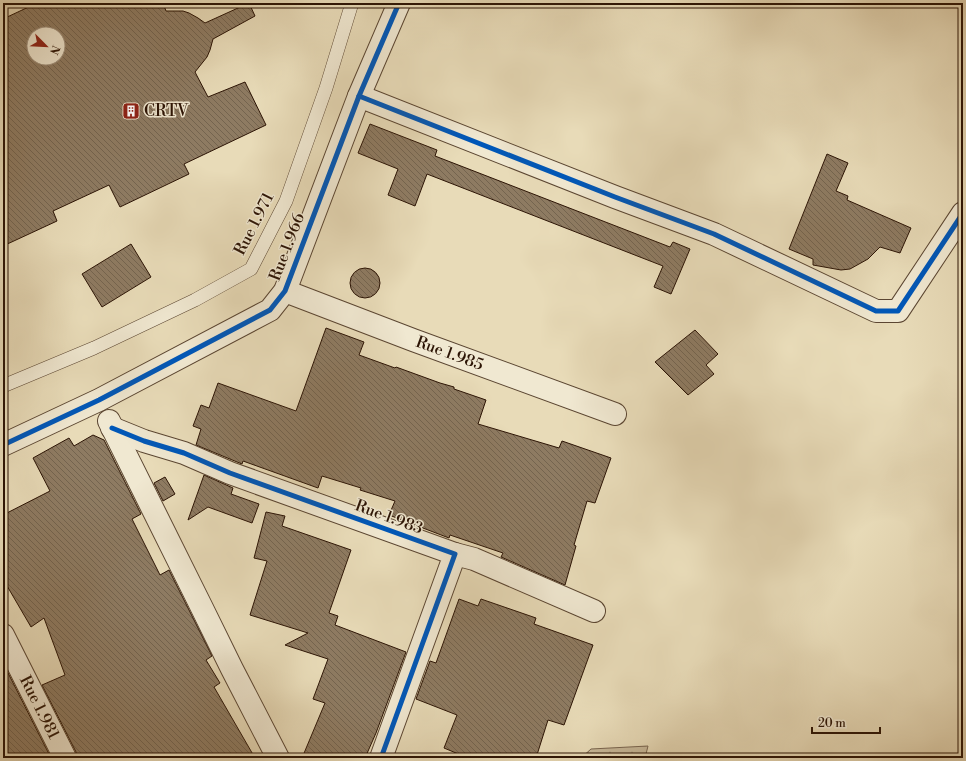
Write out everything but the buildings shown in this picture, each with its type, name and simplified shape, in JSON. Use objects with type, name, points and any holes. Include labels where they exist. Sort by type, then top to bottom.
[{"type":"street","name":"Rue 1.966","points":[[3,445],[100,400],[270,310],[285,291],[359,96],[399,3]]},
{"type":"street","points":[[359,96],[615,197],[714,234],[876,311],[898,311],[963,213]]},
{"type":"street","name":"Rue 1.985","points":[[285,291],[421,343],[615,414]]},
{"type":"street","points":[[100,400],[112,428],[278,758]]},
{"type":"street","name":"Rue 1.983","points":[[112,428],[144,441],[184,453],[230,474],[455,554]]},
{"type":"street","points":[[382,758],[455,554],[474,559],[594,611]]},
{"type":"street","name":"Rue 1.981","points":[[3,636],[65,758]]},
{"type":"lane","name":"Rue 1.971","points":[[3,386],[94,348],[195,300],[251,269],[286,201],[326,88],[352,3]]},
{"type":"green space","points":[[648,746],[645,758],[581,758],[591,749]]},
{"type":"cycle path","points":[[3,445],[99,400],[270,310],[285,291],[359,96],[399,3]]},
{"type":"cycle path","points":[[359,96],[615,197],[714,234],[876,311],[898,311],[963,213]]},
{"type":"cycle path","points":[[112,428],[144,441],[184,453],[230,473],[455,554],[381,758]]},
{"type":"place","name":"CRTV","points":[[131,111]]}]
